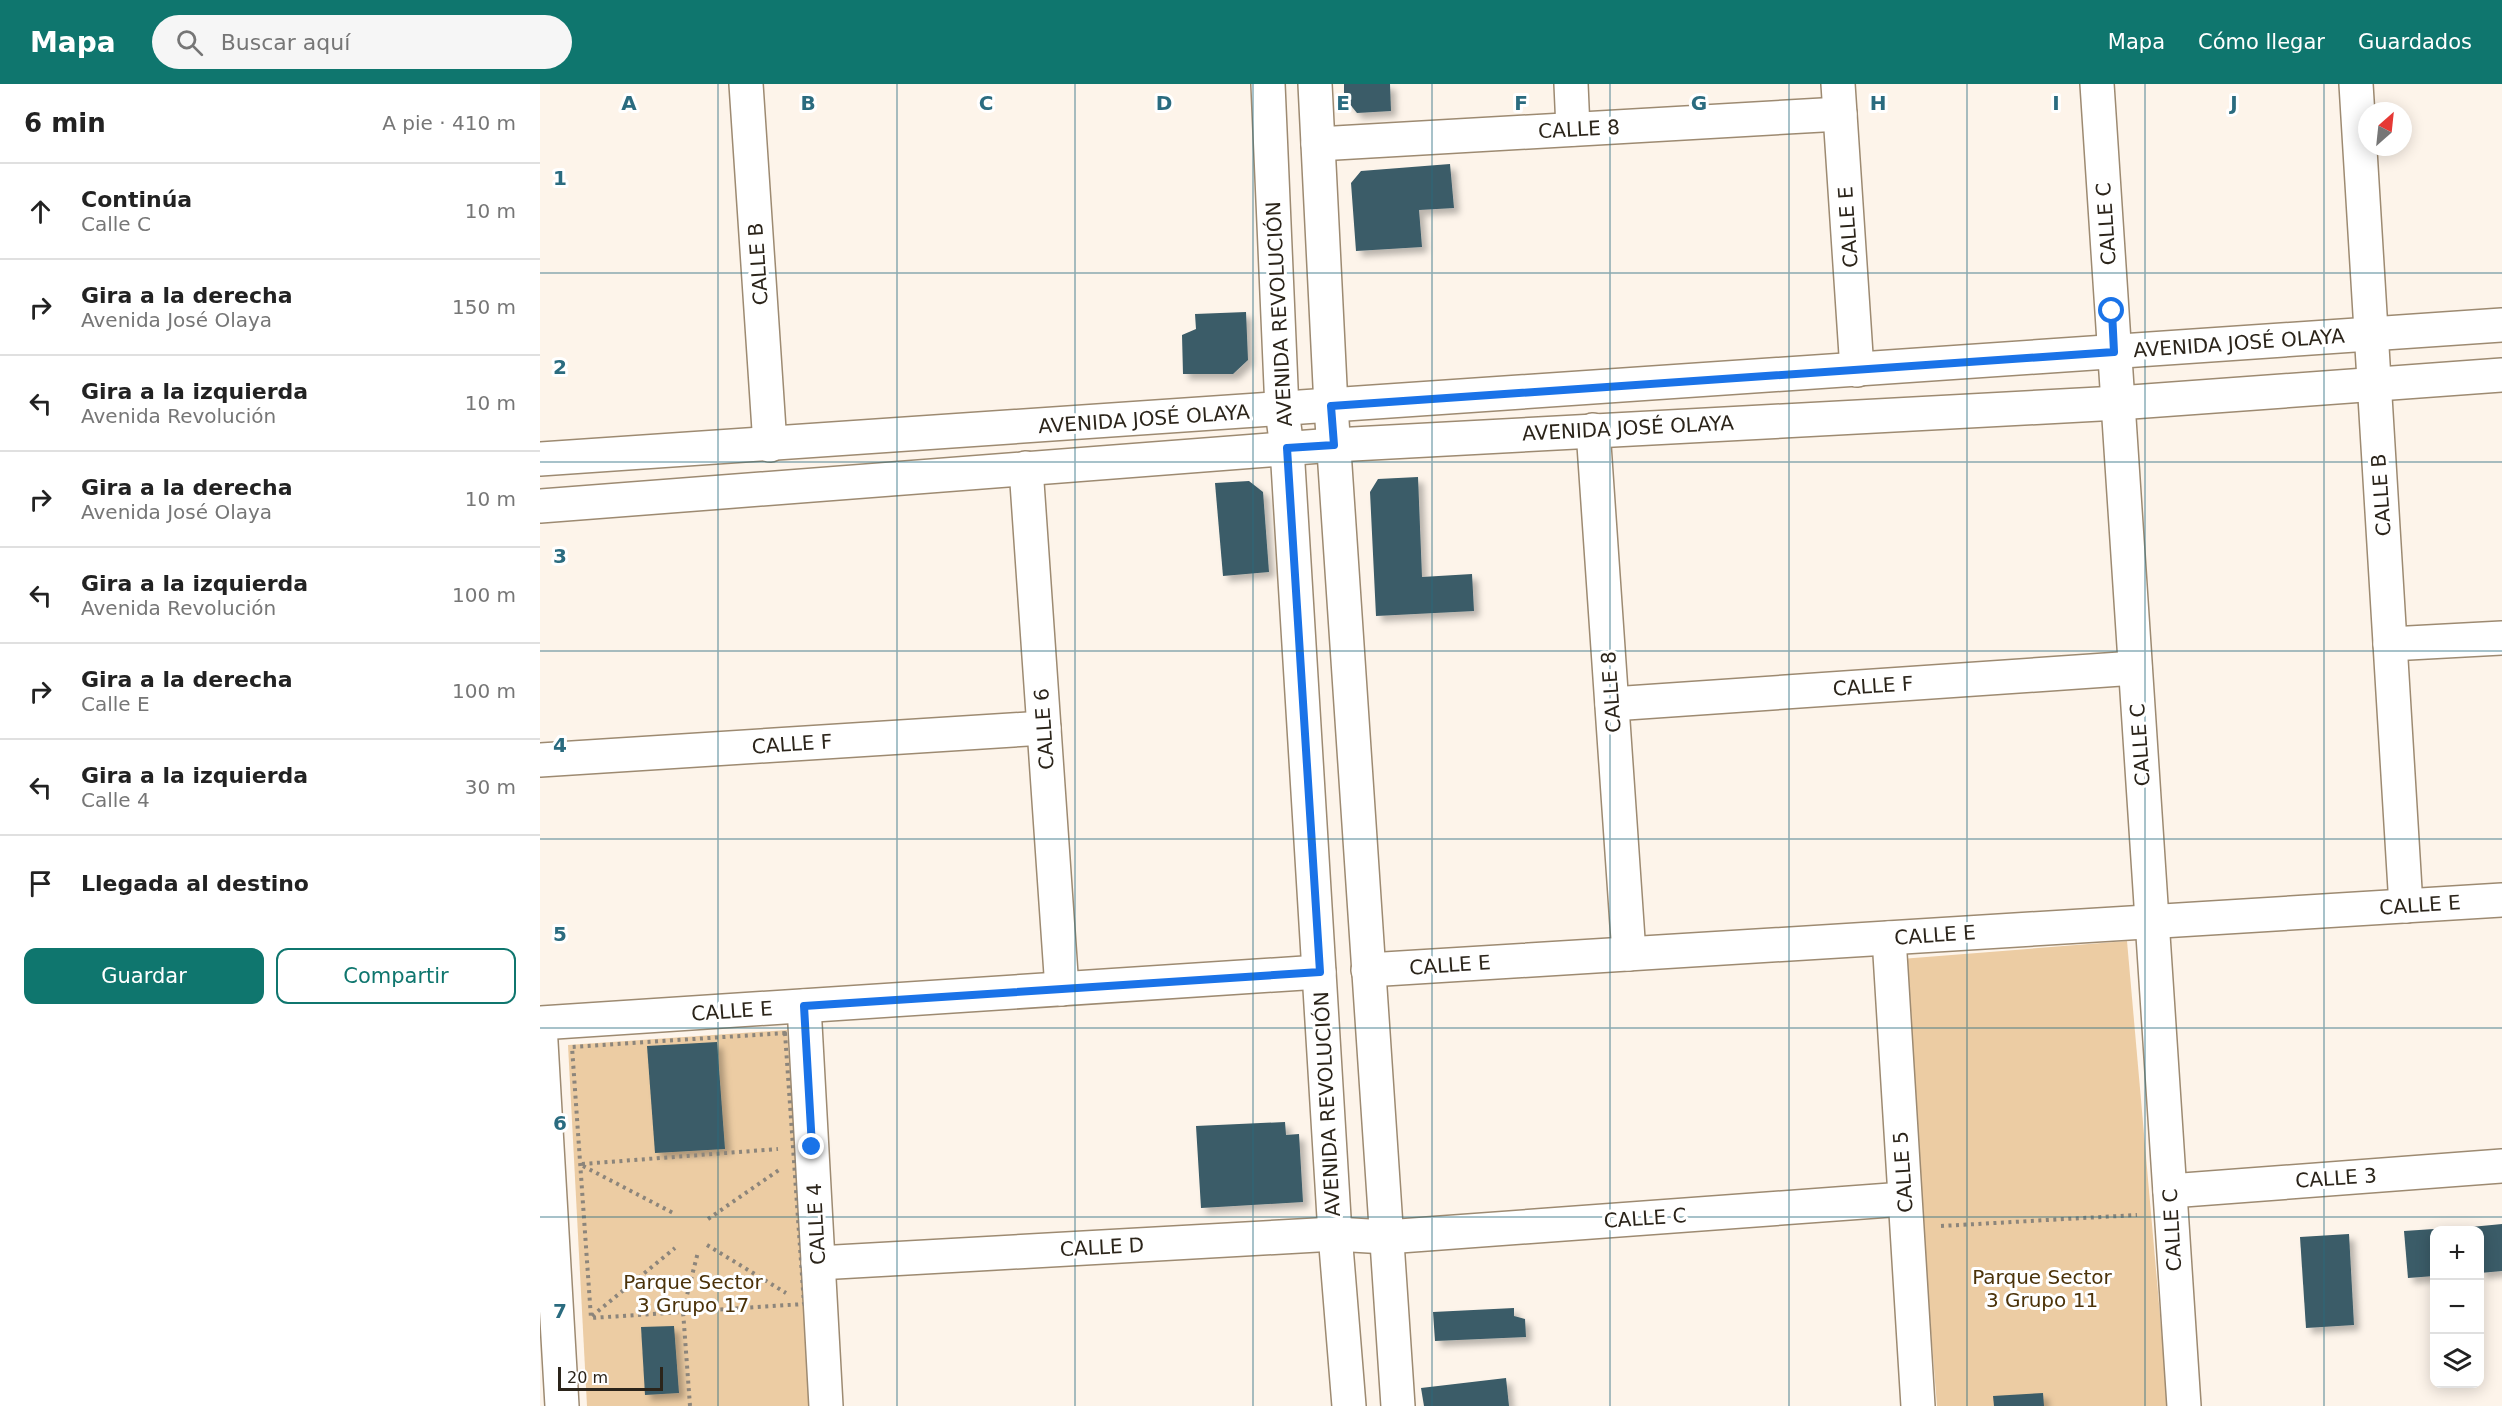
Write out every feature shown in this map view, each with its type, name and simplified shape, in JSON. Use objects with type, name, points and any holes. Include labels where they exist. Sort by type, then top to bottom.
[{"type":"street","name":"CALLE B","points":[[746,84],[770,445]]},
{"type":"street","name":"AVENIDA REVOLUCIÓN","points":[[1268,84],[1282,410],[1287,448],[1335,1234],[1349,1406]]},
{"type":"street","points":[[1315,84],[1331,406],[1398,1406]]},
{"type":"street","points":[[1571,84],[1573,129]]},
{"type":"street","name":"CALLE C","points":[[2097,84],[2184,1406]]},
{"type":"street","name":"CALLE B","points":[[2356,84],[2406,906]]},
{"type":"street","name":"CALLE 8","points":[[1318,144],[1573,129],[1839,99]]},
{"type":"street","name":"CALLE E","points":[[1839,99],[1857,370]]},
{"type":"street","name":"AVENIDA JOSÉ OLAYA","points":[[540,459],[2502,325]]},
{"type":"street","name":"AVENIDA JOSÉ OLAYA","points":[[540,506],[1287,448],[2118,403],[2502,375]]},
{"type":"street","name":"CALLE 8","points":[[1593,430],[1629,954]]},
{"type":"street","name":"CALLE 6","points":[[1026,468],[1062,989]]},
{"type":"street","points":[[2390,644],[2502,638]]},
{"type":"street","name":"CALLE F","points":[[1611,704],[2135,668]]},
{"type":"street","name":"CALLE F","points":[[540,760],[1044,728]]},
{"type":"street","name":"CALLE E","points":[[1368,970],[2502,900]]},
{"type":"street","name":"CALLE 5","points":[[1888,938],[1918,1406]]},
{"type":"street","name":"CALLE E","points":[[540,1024],[1320,972]]},
{"type":"street","name":"CALLE 4","points":[[804,1006],[800,1151],[818,1263],[812,1303],[826,1406]]},
{"type":"street","points":[[540,1024],[564,1165],[557,1320],[562,1406]]},
{"type":"street","name":"CALLE 3","points":[[2171,1202],[2502,1166]]},
{"type":"street","name":"CALLE C","points":[[1386,1237],[1905,1213]]},
{"type":"street","name":"CALLE D","points":[[818,1263],[1335,1234],[1386,1237]]},
{"type":"path","points":[[591,1318],[564,1165],[572,1047],[785,1033],[800,1151],[812,1303]]},
{"type":"path","points":[[564,1165],[800,1151]]},
{"type":"path","points":[[708,1219],[800,1151]]},
{"type":"path","points":[[564,1165],[675,1214]]},
{"type":"path","points":[[1905,1213],[2171,1202]]},
{"type":"path","points":[[707,1245],[812,1303]]},
{"type":"path","points":[[591,1318],[675,1248]]},
{"type":"path","points":[[690,1406],[683,1311],[698,1252]]},
{"type":"path","points":[[557,1320],[812,1303]]},
{"type":"green space","name":"Parque Sector 3 Grupo 11","points":[[2127,941],[2168,1406],[1937,1406],[1901,959]]},
{"type":"green space","name":"Parque Sector 3 Grupo 17","points":[[787,1030],[814,1406],[587,1406],[568,1045]]},
{"type":"building","points":[[1344,84],[1390,84],[1391,111],[1357,113],[1344,97]]},
{"type":"building","points":[[1450,164],[1454,208],[1419,210],[1422,247],[1356,251],[1351,183],[1361,171]]},
{"type":"building","points":[[1246,312],[1248,360],[1233,374],[1183,374],[1182,335],[1196,329],[1195,314]]},
{"type":"building","points":[[1418,477],[1422,577],[1472,574],[1474,611],[1376,616],[1370,492],[1378,479]]},
{"type":"building","points":[[1249,481],[1263,492],[1269,572],[1223,576],[1215,483]]},
{"type":"building","points":[[717,1042],[725,1149],[655,1153],[647,1046]]},
{"type":"building","points":[[1285,1122],[1286,1135],[1299,1134],[1303,1202],[1201,1208],[1196,1126]]},
{"type":"building","points":[[2502,1224],[2502,1271],[2484,1273],[2484,1226],[2481,1226]]},
{"type":"building","points":[[2430,1229],[2430,1276],[2408,1278],[2404,1231]]},
{"type":"building","points":[[2349,1234],[2354,1325],[2306,1328],[2300,1237]]},
{"type":"building","points":[[1514,1308],[1514,1316],[1525,1319],[1526,1337],[1435,1341],[1433,1312]]},
{"type":"building","points":[[674,1326],[679,1393],[645,1395],[641,1327]]},
{"type":"building","points":[[1506,1378],[1509,1406],[1424,1406],[1421,1388]]},
{"type":"building","points":[[2043,1393],[2044,1406],[1994,1406],[1993,1396]]},
{"type":"route","points":[[812,1147],[804,1006],[1320,972],[1287,448],[1334,445],[1331,406],[2114,352],[2112,311]]}]
